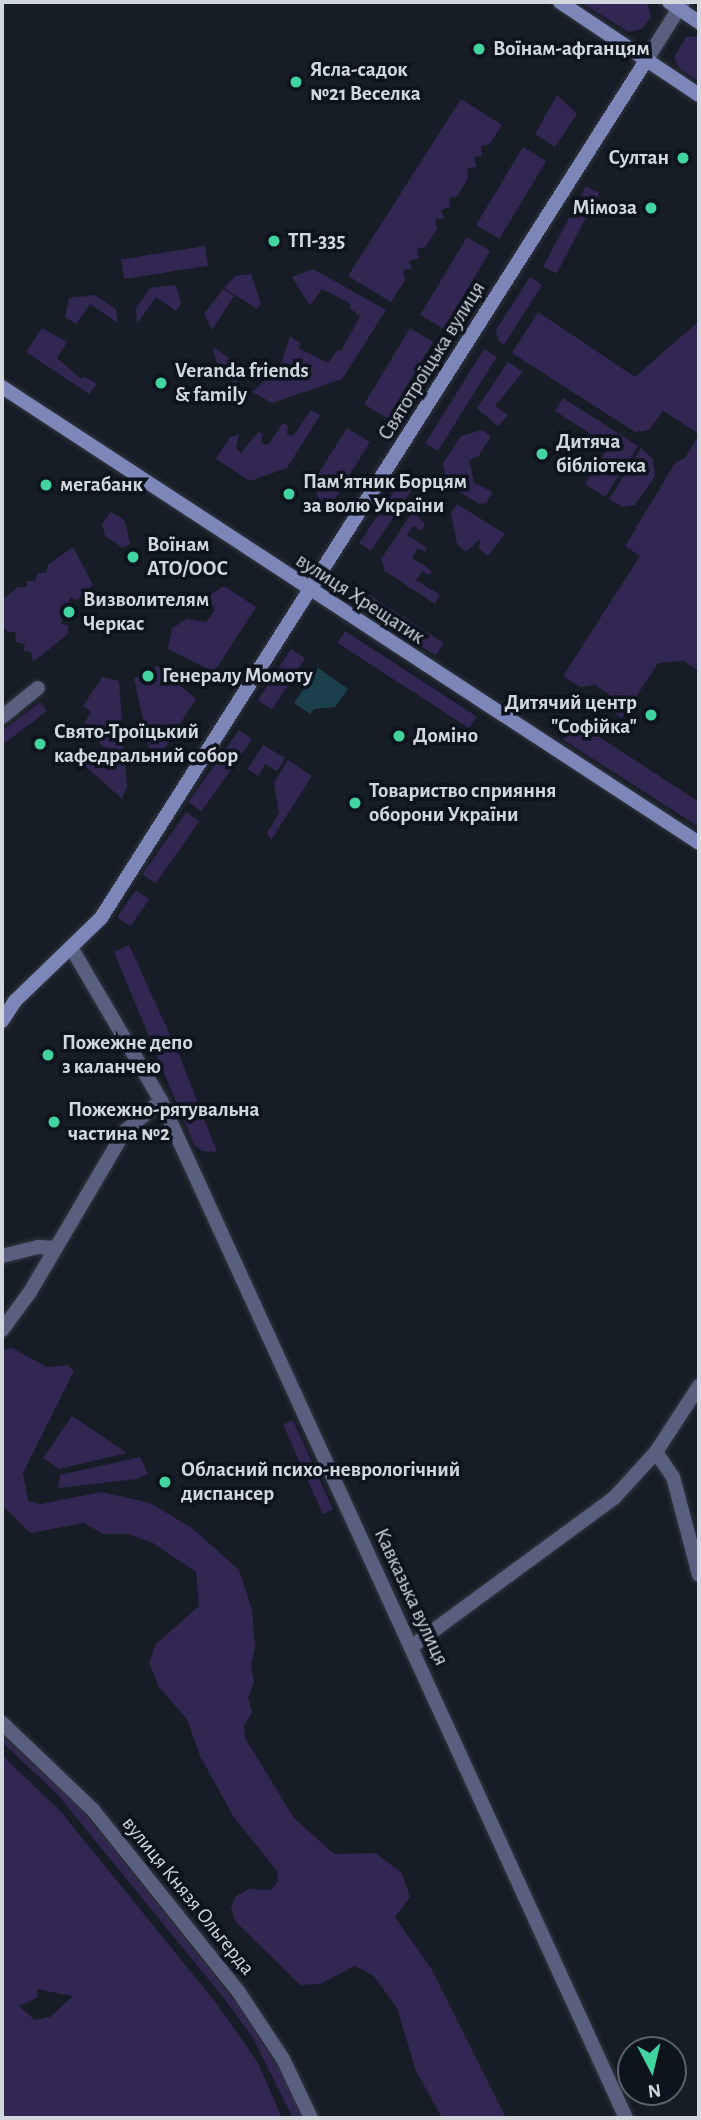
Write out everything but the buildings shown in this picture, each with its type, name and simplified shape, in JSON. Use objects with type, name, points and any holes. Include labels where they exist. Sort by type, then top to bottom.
[{"type":"street","points":[[560,2],[699,95]]},
{"type":"street","points":[[677,4],[699,22]]},
{"type":"street","name":"Святотроїцька вулиця","points":[[2,1021],[15,1001],[72,949],[101,918],[647,59],[677,4]]},
{"type":"street","name":"вулиця Хрещатик","points":[[2,387],[310,592],[699,843]]},
{"type":"street","points":[[2,717],[38,688]]},
{"type":"street","name":"Кавказька вулиця","points":[[72,949],[162,1101],[626,2118]]},
{"type":"street","points":[[2,1330],[125,1132],[141,1115],[162,1101]]},
{"type":"street","points":[[2,1256],[38,1247],[55,1248]]},
{"type":"street","points":[[411,1647],[599,1511],[656,1451],[699,1386]]},
{"type":"street","points":[[656,1451],[673,1477],[699,1575]]},
{"type":"street","name":"вулиця Князя Ольгерда","points":[[2,1723],[93,1810],[230,1981],[275,2046],[311,2118]]},
{"type":"shaded area","points":[[580,2],[647,2],[651,17],[642,29],[629,32]]},
{"type":"shaded area","points":[[699,36],[699,82],[679,68],[674,57],[686,37]]},
{"type":"shaded area","points":[[557,95],[577,114],[555,147],[535,134]]},
{"type":"shaded area","points":[[461,99],[502,125],[489,145],[481,146],[482,156],[474,157],[476,167],[467,168],[468,178],[457,197],[449,198],[450,207],[441,210],[444,218],[435,219],[437,229],[425,247],[417,249],[419,258],[409,261],[412,269],[403,270],[405,280],[391,302],[348,276]]},
{"type":"shaded area","points":[[523,147],[546,161],[499,239],[476,225]]},
{"type":"shaded area","points":[[586,186],[599,193],[557,273],[543,266]]},
{"type":"shaded area","points":[[467,237],[490,251],[443,329],[420,315]]},
{"type":"shaded area","points":[[205,246],[208,266],[124,279],[121,259]]},
{"type":"shaded area","points":[[313,269],[386,310],[342,379],[272,403],[252,392],[280,367],[290,336],[301,344],[298,348],[328,363],[337,350],[341,351],[360,316],[349,308],[351,304],[322,289],[310,306],[292,277]]},
{"type":"shaded area","points":[[251,274],[261,304],[257,309],[224,288],[235,276]]},
{"type":"shaded area","points":[[530,277],[542,285],[504,345],[498,340],[496,330]]},
{"type":"shaded area","points":[[176,285],[181,304],[176,311],[156,297],[137,324],[136,309],[150,288]]},
{"type":"shaded area","points":[[223,289],[234,296],[212,330],[204,314]]},
{"type":"shaded area","points":[[95,295],[116,309],[118,323],[90,304],[76,324],[65,317],[69,298]]},
{"type":"shaded area","points":[[538,312],[635,377],[699,321],[699,434],[663,411],[649,430],[635,432],[512,353]]},
{"type":"shaded area","points":[[42,328],[67,342],[57,358],[81,379],[84,376],[97,384],[89,394],[26,352]]},
{"type":"shaded area","points":[[410,328],[433,342],[387,418],[364,404]]},
{"type":"shaded area","points":[[212,346],[245,369],[235,383],[220,373]]},
{"type":"shaded area","points":[[484,349],[497,357],[438,451],[425,443]]},
{"type":"shaded area","points":[[508,362],[523,372],[495,406],[508,415],[498,426],[477,408]]},
{"type":"shaded area","points":[[563,398],[638,446],[605,497],[585,484],[609,446],[555,411]]},
{"type":"shaded area","points":[[311,410],[320,415],[287,468],[250,481],[216,459],[230,437],[239,434],[236,448],[241,453],[258,432],[263,434],[261,443],[268,445],[283,423],[288,426],[287,434],[293,436]]},
{"type":"shaded area","points":[[347,428],[370,442],[324,516],[313,482]]},
{"type":"shaded area","points":[[482,430],[491,436],[478,457],[469,460],[474,483],[493,492],[486,503],[479,504],[447,484],[443,463],[461,436]]},
{"type":"shaded area","points":[[699,435],[699,671],[683,661],[658,663],[622,718],[616,714],[611,696],[595,685],[580,687],[563,676],[640,556],[625,546],[675,463],[685,458]]},
{"type":"shaded area","points":[[641,448],[653,459],[655,476],[635,505],[623,507],[609,499]]},
{"type":"shaded area","points":[[405,475],[417,483],[371,551],[359,543]]},
{"type":"shaded area","points":[[457,504],[505,534],[488,556],[479,549],[480,539],[466,552],[457,544],[451,513]]},
{"type":"shaded area","points":[[413,511],[425,524],[421,531],[413,526],[407,535],[427,548],[425,552],[418,548],[412,558],[432,571],[429,575],[422,571],[416,580],[440,595],[435,604],[385,571],[381,559]]},
{"type":"shaded area","points":[[111,512],[125,521],[130,544],[123,548],[105,536],[102,524]]},
{"type":"shaded area","points":[[73,547],[93,585],[77,600],[70,597],[61,624],[68,625],[68,634],[33,662],[31,652],[23,651],[25,644],[16,642],[15,632],[8,632],[2,625],[2,600],[18,587],[27,587],[27,581],[35,581],[38,573],[46,573],[48,565]]},
{"type":"shaded area","points":[[224,586],[256,607],[214,672],[168,649],[172,628],[187,619],[206,622],[215,610],[207,597]]},
{"type":"shaded area","points":[[368,594],[443,643],[435,656],[360,607]]},
{"type":"shaded area","points":[[345,631],[477,717],[469,728],[337,643]]},
{"type":"shaded area","points":[[291,649],[305,658],[272,709],[258,700]]},
{"type":"shaded area","points":[[157,666],[196,699],[153,766],[134,678]]},
{"type":"shaded area","points":[[102,677],[119,681],[124,754],[102,746],[84,724],[91,712],[83,706]]},
{"type":"shaded area","points":[[40,702],[47,711],[2,745],[2,731]]},
{"type":"shaded area","points":[[584,727],[699,802],[699,827],[562,739]]},
{"type":"shaded area","points":[[239,730],[252,739],[202,811],[189,802]]},
{"type":"shaded area","points":[[263,745],[285,758],[277,771],[265,764],[258,776],[248,769]]},
{"type":"shaded area","points":[[98,750],[125,760],[127,786],[122,799],[84,765]]},
{"type":"shaded area","points":[[288,760],[312,776],[271,840],[267,833],[279,813],[274,783]]},
{"type":"shaded area","points":[[186,812],[199,821],[156,883],[142,874]]},
{"type":"shaded area","points":[[136,890],[149,899],[130,926],[117,917]]},
{"type":"shaded area","points":[[129,945],[180,1057],[217,1152],[202,1151],[194,1145],[114,952]]},
{"type":"shaded area","points":[[12,1348],[47,1367],[68,1365],[74,1371],[23,1473],[28,1501],[41,1504],[101,1492],[150,1503],[192,1528],[239,1570],[252,1610],[255,1647],[251,1666],[254,1682],[248,1698],[252,1712],[244,1726],[245,1738],[294,1818],[334,1854],[375,1853],[402,1873],[410,1897],[395,1917],[432,1970],[506,2118],[442,2118],[416,2071],[397,2008],[374,1976],[355,1966],[320,1984],[300,1985],[235,1921],[231,1908],[235,1897],[248,1889],[271,1890],[278,1881],[277,1871],[233,1816],[200,1756],[187,1719],[159,1687],[149,1662],[156,1644],[199,1606],[196,1572],[153,1543],[128,1534],[103,1534],[84,1523],[30,1533],[2,1505],[2,1350]]},
{"type":"shaded area","points":[[72,1416],[127,1453],[59,1469],[43,1458]]},
{"type":"shaded area","points":[[293,1420],[333,1510],[323,1514],[283,1424]]},
{"type":"shaded area","points":[[140,1457],[148,1474],[137,1479],[58,1488],[60,1475]]},
{"type":"shaded area","points":[[2,1735],[83,1811],[240,2008],[286,2081],[302,2118],[293,2118],[253,2038],[223,1997],[58,1795],[2,1742]]},
{"type":"shaded area","points":[[2,1755],[61,1812],[217,2004],[258,2063],[282,2118],[2,2118]],"holes":[[[37,1989],[72,1996],[50,2017],[35,2020],[19,2006],[38,1997]]]},
{"type":"water","points":[[318,668],[348,689],[335,707],[314,709],[310,714],[294,703]]},
{"type":"place","name":"Воїнам-афганцям","points":[[479,49]]},
{"type":"place","name":"Ясла-садок №21 Веселка","points":[[296,82]]},
{"type":"place","name":"Султан","points":[[683,158]]},
{"type":"place","name":"Мімоза","points":[[651,208]]},
{"type":"place","name":"ТП-335","points":[[274,241]]},
{"type":"place","name":"Veranda friends & family","points":[[161,383]]},
{"type":"place","name":"Дитяча бібліотека","points":[[542,454]]},
{"type":"place","name":"мегабанк","points":[[46,485]]},
{"type":"place","name":"Пам'ятник Борцям за волю України","points":[[289,494]]},
{"type":"place","name":"Воїнам АТО/ООС","points":[[133,557]]},
{"type":"place","name":"Визволителям Черкас","points":[[69,612]]},
{"type":"place","name":"Генералу Момоту","points":[[148,676]]},
{"type":"place","name":"Дитячий центр \"Софійка\"","points":[[651,715]]},
{"type":"place","name":"Доміно","points":[[399,736]]},
{"type":"place","name":"Свято-Троїцький кафедральний собор","points":[[40,744]]},
{"type":"place","name":"Товариство сприяння оборони України","points":[[355,803]]},
{"type":"place","name":"Пожежне депо з каланчею","points":[[48,1055]]},
{"type":"place","name":"Пожежно-рятувальна частина №2","points":[[54,1122]]},
{"type":"place","name":"Обласний психо-неврологічний диспансер","points":[[165,1482]]}]
